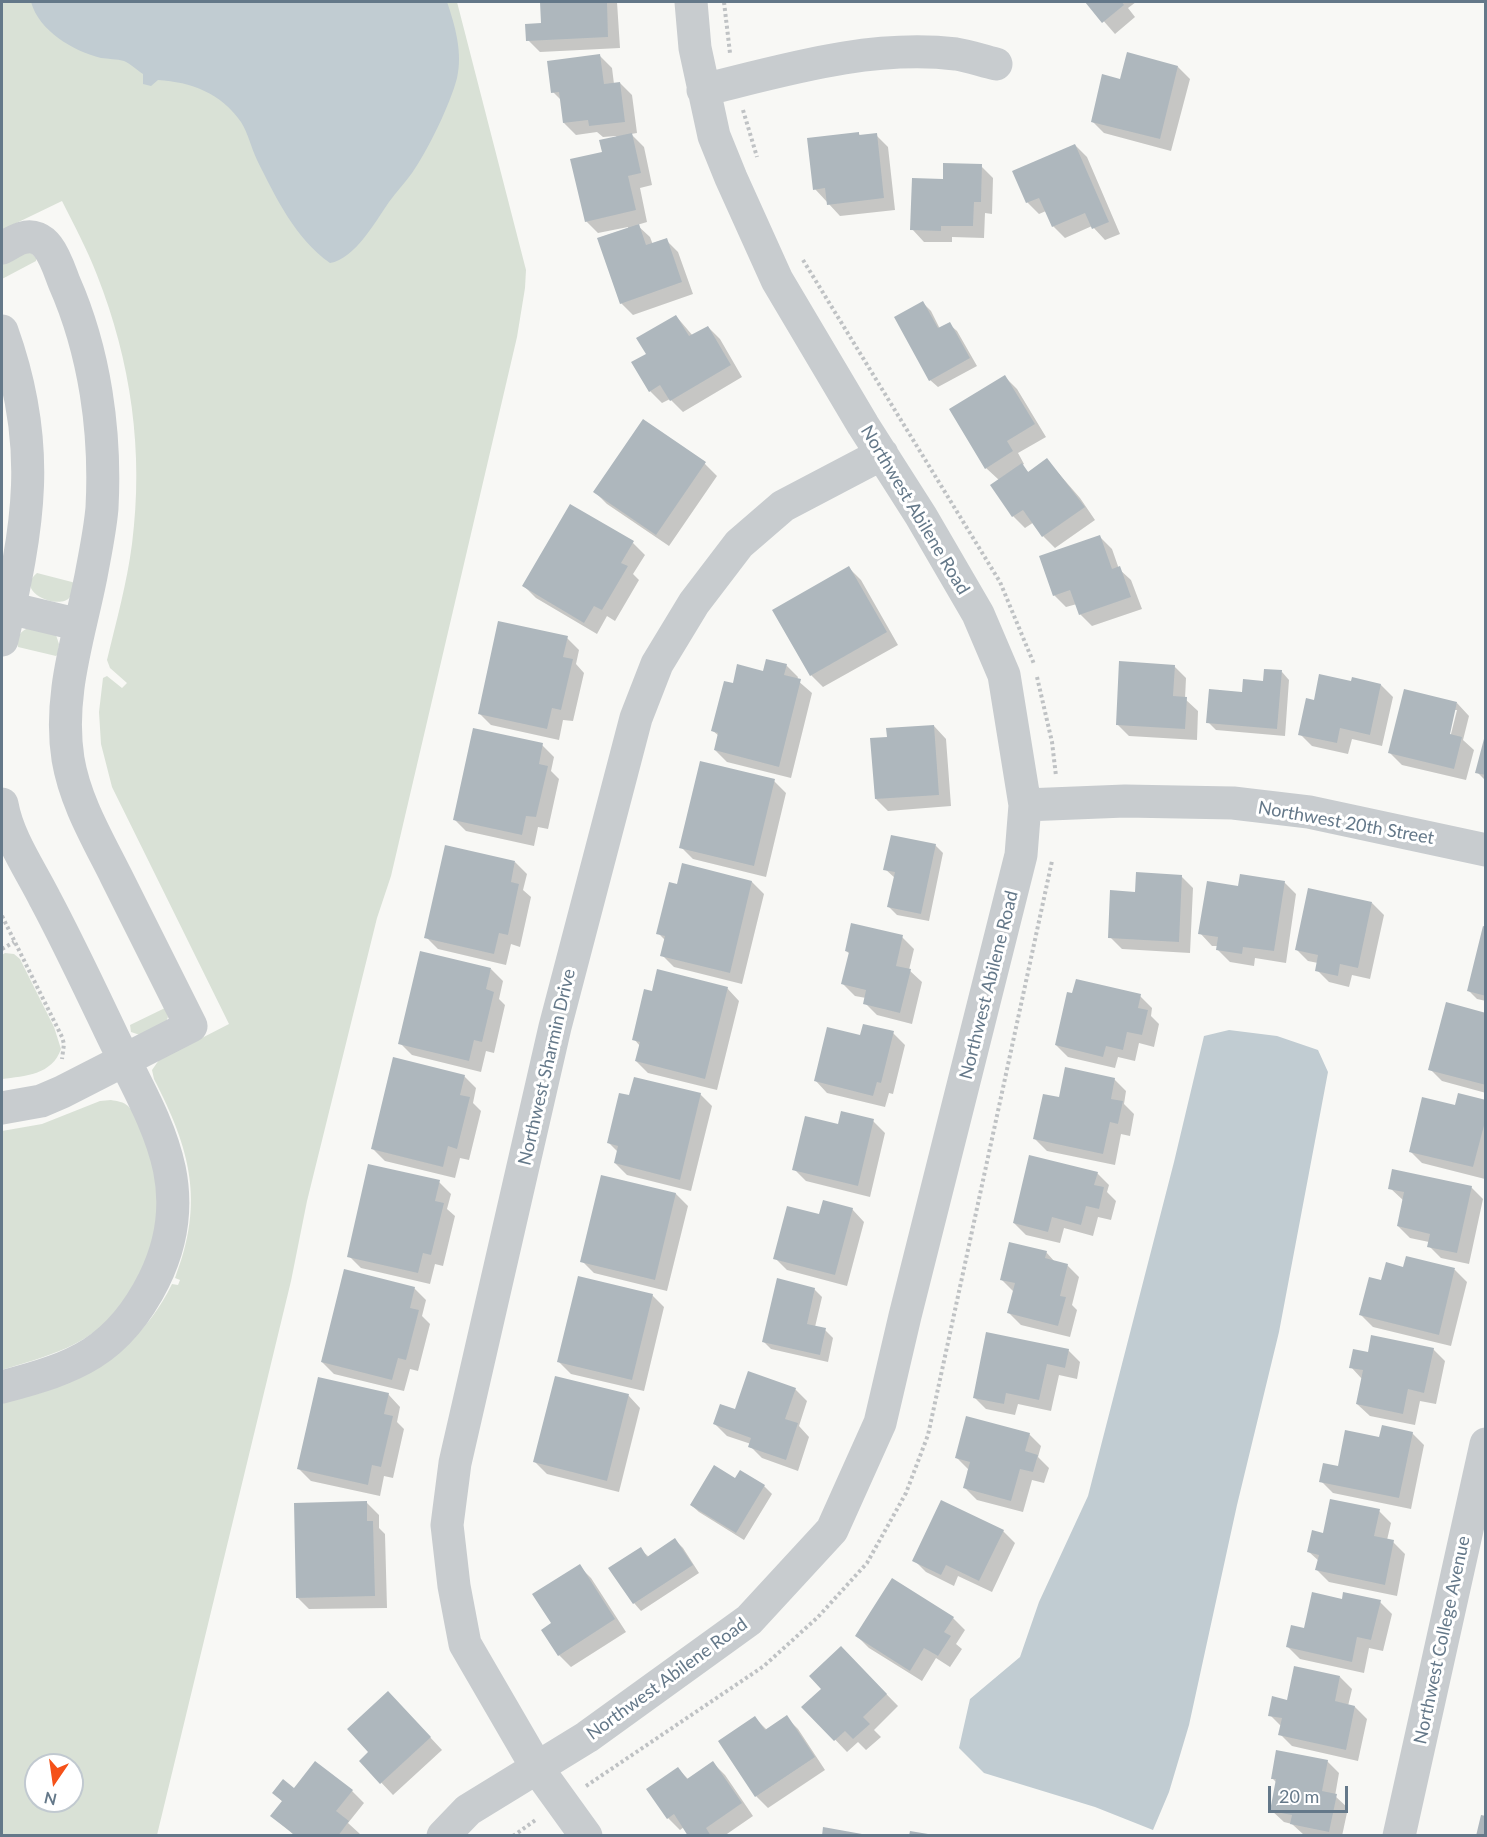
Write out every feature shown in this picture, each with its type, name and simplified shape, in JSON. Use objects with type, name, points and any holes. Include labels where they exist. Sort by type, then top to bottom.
[{"type":"street","name":"Northwest Abilene Road","points":[[443,1836],[468,1810],[587,1737],[749,1620],[832,1530],[880,1424],[1021,855],[1025,805],[1004,675],[978,614],[777,280],[730,178],[714,136],[695,48],[691,2]]},
{"type":"street","points":[[703,90],[849,56],[908,52],[957,54],[996,64]]},
{"type":"street","points":[[2,248],[21,238],[30,237],[45,243],[52,253],[79,323],[95,384],[102,451],[102,510],[91,577],[70,673],[65,739],[72,780],[80,802],[191,1026],[62,1092],[41,1101],[2,1107]]},
{"type":"street","points":[[2,331],[19,387],[28,456],[27,506],[2,640]]},
{"type":"street","name":"Northwest Sharmin Drive","points":[[586,1836],[537,1768],[465,1644],[454,1586],[447,1525],[455,1463],[555,1027],[636,718],[657,664],[694,603],[739,544],[783,506],[882,454]]},
{"type":"street","points":[[9,608],[80,624]]},
{"type":"street","name":"Northwest 20th Street","points":[[1025,805],[1125,801],[1244,804],[1309,812],[1485,850]]},
{"type":"street","points":[[2,804],[11,833],[157,1125],[170,1165],[173,1192],[172,1221],[158,1271],[146,1295],[116,1335],[74,1365],[48,1375],[2,1387]]},
{"type":"street","name":"Northwest College Avenue","points":[[1399,1836],[1485,1444]]},
{"type":"path","points":[[724,2],[727,39],[758,158]]},
{"type":"path","points":[[798,250],[1000,582],[1033,660],[1052,742],[1057,803]]},
{"type":"path","points":[[513,1836],[764,1666],[818,1617],[867,1563],[906,1493],[928,1435],[1053,854]]},
{"type":"path","points":[[2,916],[62,1037],[64,1051],[62,1060]]},
{"type":"path","points":[[2,949],[14,942]]},
{"type":"shaded area","points":[[2,2],[457,2],[526,270],[517,337],[391,876],[377,918],[307,1201],[291,1281],[157,1835],[2,1835],[2,1403],[56,1388],[97,1367],[113,1356],[140,1331],[163,1301],[172,1284],[178,1285],[180,1280],[175,1278],[189,1224],[191,1200],[189,1176],[177,1129],[152,1070],[159,1060],[229,1024],[112,787],[101,744],[99,712],[103,678],[107,676],[122,688],[127,683],[110,668],[107,660],[132,544],[135,510],[135,441],[126,374],[109,307],[93,265],[62,201],[2,230]]},
{"type":"shaded area","points":[[31,2],[447,2],[457,39],[459,68],[444,114],[412,173],[356,247],[348,255],[330,263],[306,242],[288,216],[257,160],[241,122],[224,103],[215,96],[182,83],[158,80],[151,86],[143,84],[143,74],[127,62],[90,55],[58,38],[41,22]]},
{"type":"shaded area","points":[[24,252],[31,253],[36,261],[2,279],[2,263]]},
{"type":"shaded area","points":[[37,573],[74,583],[70,597],[65,601],[57,602],[49,601],[34,593],[31,580]]},
{"type":"shaded area","points":[[31,627],[56,635],[59,644],[56,656],[18,647],[17,640],[20,634]]},
{"type":"shaded area","points":[[14,954],[20,959],[54,1027],[61,1049],[51,1064],[37,1073],[2,1079],[2,955]]},
{"type":"shaded area","points":[[165,1008],[168,1017],[166,1022],[140,1035],[131,1032],[130,1025]]},
{"type":"shaded area","points":[[1229,1030],[1277,1036],[1318,1050],[1328,1072],[1279,1332],[1237,1505],[1189,1725],[1169,1792],[1153,1830],[1095,1807],[984,1773],[959,1748],[970,1699],[1020,1657],[1039,1602],[1088,1496],[1204,1036]]},
{"type":"shaded area","points":[[111,1100],[128,1106],[134,1113],[145,1138],[153,1168],[159,1205],[148,1259],[124,1302],[96,1331],[67,1348],[2,1370],[2,1131],[42,1124],[100,1101]]},
{"type":"building","points":[[540,2],[607,2],[608,37],[526,41],[525,24],[541,23]]},
{"type":"building","points":[[1085,2],[1122,2],[1124,5],[1102,23]]},
{"type":"building","points":[[1127,52],[1178,66],[1160,139],[1091,122],[1102,74],[1120,79]]},
{"type":"building","points":[[600,54],[604,84],[620,82],[625,122],[589,126],[588,120],[563,123],[559,92],[551,93],[547,61]]},
{"type":"building","points":[[859,132],[859,135],[877,133],[884,198],[827,205],[825,188],[813,190],[807,138]]},
{"type":"building","points":[[632,133],[641,173],[628,176],[636,210],[585,222],[570,159],[602,152],[599,140]]},
{"type":"building","points":[[1075,144],[1109,222],[1092,229],[1085,213],[1052,227],[1039,198],[1026,203],[1012,171]]},
{"type":"building","points":[[943,163],[982,164],[981,202],[974,202],[973,226],[941,226],[941,231],[910,230],[912,178],[943,179]]},
{"type":"building","points":[[639,224],[646,245],[667,238],[682,282],[620,304],[597,238]]},
{"type":"building","points":[[923,301],[938,328],[950,322],[970,358],[929,381],[894,317]]},
{"type":"building","points":[[676,315],[689,336],[708,326],[731,365],[670,401],[660,385],[649,392],[631,362],[646,354],[636,338]]},
{"type":"building","points":[[1005,375],[1035,424],[1007,441],[1013,451],[985,469],[949,409]]},
{"type":"building","points":[[643,419],[706,462],[656,535],[593,492]]},
{"type":"building","points":[[1047,458],[1085,507],[1042,537],[1023,510],[1012,517],[990,485],[1022,463],[1028,472]]},
{"type":"building","points":[[570,504],[634,541],[621,563],[628,566],[602,610],[594,606],[584,623],[522,586]]},
{"type":"building","points":[[1100,535],[1112,569],[1120,566],[1131,597],[1079,615],[1070,590],[1053,596],[1039,556]]},
{"type":"building","points":[[849,566],[887,632],[810,676],[772,610]]},
{"type":"building","points":[[498,621],[568,636],[563,657],[573,659],[561,710],[552,708],[547,729],[478,714]]},
{"type":"building","points":[[766,659],[787,664],[784,675],[801,679],[779,767],[714,750],[718,733],[711,731],[724,681],[733,683],[737,664],[763,671]]},
{"type":"building","points":[[1119,661],[1175,665],[1173,696],[1187,697],[1185,729],[1116,725]]},
{"type":"building","points":[[1264,669],[1282,670],[1277,729],[1206,723],[1209,689],[1242,692],[1243,679],[1263,681]]},
{"type":"building","points":[[1319,674],[1351,681],[1352,677],[1381,684],[1370,735],[1340,728],[1337,743],[1298,735],[1306,698],[1314,700]]},
{"type":"building","points":[[1404,689],[1457,702],[1450,734],[1462,737],[1454,769],[1388,753]]},
{"type":"building","points":[[934,725],[939,795],[875,799],[870,738],[887,737],[886,728]]},
{"type":"building","points":[[473,728],[543,743],[539,764],[548,766],[536,817],[526,816],[522,835],[453,820]]},
{"type":"building","points":[[1486,735],[1486,775],[1475,773]]},
{"type":"building","points":[[700,761],[775,779],[754,866],[679,848]]},
{"type":"building","points":[[891,835],[936,844],[921,914],[887,907],[895,872],[883,870]]},
{"type":"building","points":[[445,845],[515,861],[511,882],[519,884],[508,935],[499,933],[494,954],[424,938]]},
{"type":"building","points":[[682,863],[752,881],[730,973],[660,956],[665,936],[656,934],[669,882],[677,884]]},
{"type":"building","points":[[1136,872],[1182,875],[1179,942],[1108,938],[1110,890],[1135,892]]},
{"type":"building","points":[[1240,874],[1285,881],[1274,951],[1243,947],[1242,954],[1216,950],[1218,937],[1198,934],[1207,881],[1238,886]]},
{"type":"building","points":[[1308,888],[1372,902],[1358,968],[1340,964],[1338,976],[1315,971],[1318,955],[1295,950]]},
{"type":"building","points":[[851,923],[903,935],[896,966],[911,969],[900,1013],[863,1004],[866,990],[841,984],[849,952],[845,951]]},
{"type":"building","points":[[1483,926],[1486,927],[1486,996],[1467,991]]},
{"type":"building","points":[[420,951],[491,968],[486,989],[494,992],[482,1042],[474,1040],[469,1061],[398,1044]]},
{"type":"building","points":[[657,969],[728,987],[705,1079],[635,1061],[640,1042],[632,1040],[644,989],[652,991]]},
{"type":"building","points":[[1076,979],[1141,994],[1138,1008],[1148,1010],[1142,1035],[1127,1032],[1123,1050],[1106,1046],[1103,1057],[1055,1045],[1067,992],[1072,993]]},
{"type":"building","points":[[1446,1002],[1486,1013],[1486,1085],[1428,1070]]},
{"type":"building","points":[[863,1024],[894,1031],[881,1083],[877,1082],[873,1096],[814,1081],[827,1027],[860,1035]]},
{"type":"building","points":[[393,1057],[465,1075],[460,1095],[470,1097],[457,1149],[448,1146],[443,1167],[371,1149]]},
{"type":"building","points":[[1065,1067],[1115,1078],[1111,1099],[1123,1101],[1118,1124],[1110,1122],[1103,1154],[1033,1139],[1043,1094],[1059,1097]]},
{"type":"building","points":[[634,1077],[701,1093],[680,1180],[614,1163],[618,1146],[607,1143],[619,1093],[629,1095]]},
{"type":"building","points":[[1458,1093],[1486,1100],[1486,1118],[1473,1167],[1409,1152],[1422,1097],[1455,1105]]},
{"type":"building","points":[[841,1111],[874,1119],[858,1186],[792,1170],[805,1116],[838,1124]]},
{"type":"building","points":[[1029,1155],[1098,1172],[1094,1185],[1104,1187],[1099,1209],[1086,1206],[1081,1225],[1052,1217],[1048,1232],[1013,1223]]},
{"type":"building","points":[[368,1164],[440,1180],[435,1201],[444,1203],[431,1255],[423,1253],[418,1273],[347,1257]]},
{"type":"building","points":[[1392,1169],[1472,1186],[1457,1253],[1427,1247],[1430,1234],[1397,1226],[1404,1192],[1388,1189]]},
{"type":"building","points":[[601,1175],[676,1193],[655,1280],[580,1262]]},
{"type":"building","points":[[823,1200],[853,1208],[835,1275],[773,1259],[787,1206],[819,1214]]},
{"type":"building","points":[[1009,1242],[1047,1251],[1045,1258],[1068,1264],[1060,1296],[1066,1297],[1058,1326],[1007,1313],[1015,1283],[1000,1280]]},
{"type":"building","points":[[1406,1256],[1455,1268],[1439,1335],[1359,1315],[1369,1277],[1381,1280],[1386,1262],[1403,1267]]},
{"type":"building","points":[[344,1269],[415,1287],[410,1308],[419,1310],[406,1360],[398,1358],[392,1380],[321,1362]]},
{"type":"building","points":[[578,1276],[653,1294],[632,1380],[557,1362]]},
{"type":"building","points":[[777,1278],[815,1288],[807,1324],[826,1328],[820,1355],[762,1342]]},
{"type":"building","points":[[986,1332],[1069,1349],[1065,1368],[1047,1364],[1039,1400],[1006,1393],[1004,1404],[973,1398]]},
{"type":"building","points":[[1371,1335],[1434,1348],[1424,1393],[1408,1389],[1403,1414],[1356,1404],[1363,1370],[1349,1368],[1353,1349],[1368,1352]]},
{"type":"building","points":[[748,1371],[796,1388],[785,1419],[798,1423],[786,1460],[748,1447],[751,1438],[713,1424],[720,1404],[735,1409]]},
{"type":"building","points":[[555,1376],[629,1394],[607,1481],[533,1462]]},
{"type":"building","points":[[318,1377],[389,1393],[384,1414],[393,1416],[381,1467],[372,1465],[368,1485],[297,1469]]},
{"type":"building","points":[[966,1416],[1030,1433],[1025,1451],[1038,1455],[1033,1472],[1020,1469],[1011,1501],[963,1488],[970,1462],[955,1458]]},
{"type":"building","points":[[1382,1425],[1413,1432],[1399,1498],[1319,1482],[1323,1463],[1338,1466],[1345,1430],[1379,1437]]},
{"type":"building","points":[[714,1465],[735,1478],[740,1470],[765,1485],[736,1533],[690,1505]]},
{"type":"building","points":[[1330,1499],[1380,1509],[1374,1536],[1394,1540],[1385,1585],[1315,1570],[1319,1555],[1307,1552],[1312,1530],[1323,1533]]},
{"type":"building","points":[[941,1500],[1004,1530],[979,1581],[946,1565],[941,1575],[912,1561]]},
{"type":"building","points":[[367,1501],[367,1521],[373,1521],[375,1596],[296,1598],[294,1503]]},
{"type":"building","points":[[675,1538],[693,1565],[633,1604],[608,1568],[641,1547],[647,1557]]},
{"type":"building","points":[[580,1564],[615,1619],[558,1656],[541,1630],[551,1623],[532,1594]]},
{"type":"building","points":[[892,1578],[954,1617],[944,1632],[951,1636],[938,1656],[924,1648],[910,1671],[855,1636]]},
{"type":"building","points":[[1312,1592],[1342,1599],[1343,1592],[1381,1600],[1371,1640],[1357,1637],[1352,1662],[1286,1647],[1291,1625],[1304,1628]]},
{"type":"building","points":[[841,1646],[887,1694],[863,1717],[870,1724],[853,1739],[845,1731],[834,1741],[801,1707],[821,1689],[809,1676]]},
{"type":"building","points":[[1294,1666],[1340,1676],[1335,1701],[1355,1706],[1346,1750],[1278,1735],[1282,1718],[1268,1716],[1272,1696],[1287,1700]]},
{"type":"building","points":[[388,1691],[431,1737],[380,1784],[359,1761],[368,1752],[347,1729]]},
{"type":"building","points":[[787,1715],[815,1757],[755,1797],[718,1741],[755,1716],[765,1730]]},
{"type":"building","points":[[1276,1750],[1328,1760],[1322,1791],[1337,1794],[1329,1832],[1290,1824],[1292,1815],[1270,1811],[1276,1779],[1271,1779]]},
{"type":"building","points":[[315,1761],[353,1790],[336,1811],[349,1821],[338,1836],[296,1836],[270,1816],[282,1801],[272,1793],[283,1779],[294,1788]]},
{"type":"building","points":[[713,1761],[742,1803],[706,1828],[711,1836],[688,1836],[674,1814],[667,1819],[646,1789],[678,1767],[687,1779]]},
{"type":"building","points":[[1481,1815],[1486,1816],[1486,1836],[1476,1836]]},
{"type":"building","points":[[823,1827],[862,1834],[862,1836],[822,1836]]},
{"type":"building","points":[[910,1831],[928,1834],[928,1836],[909,1836]]}]
